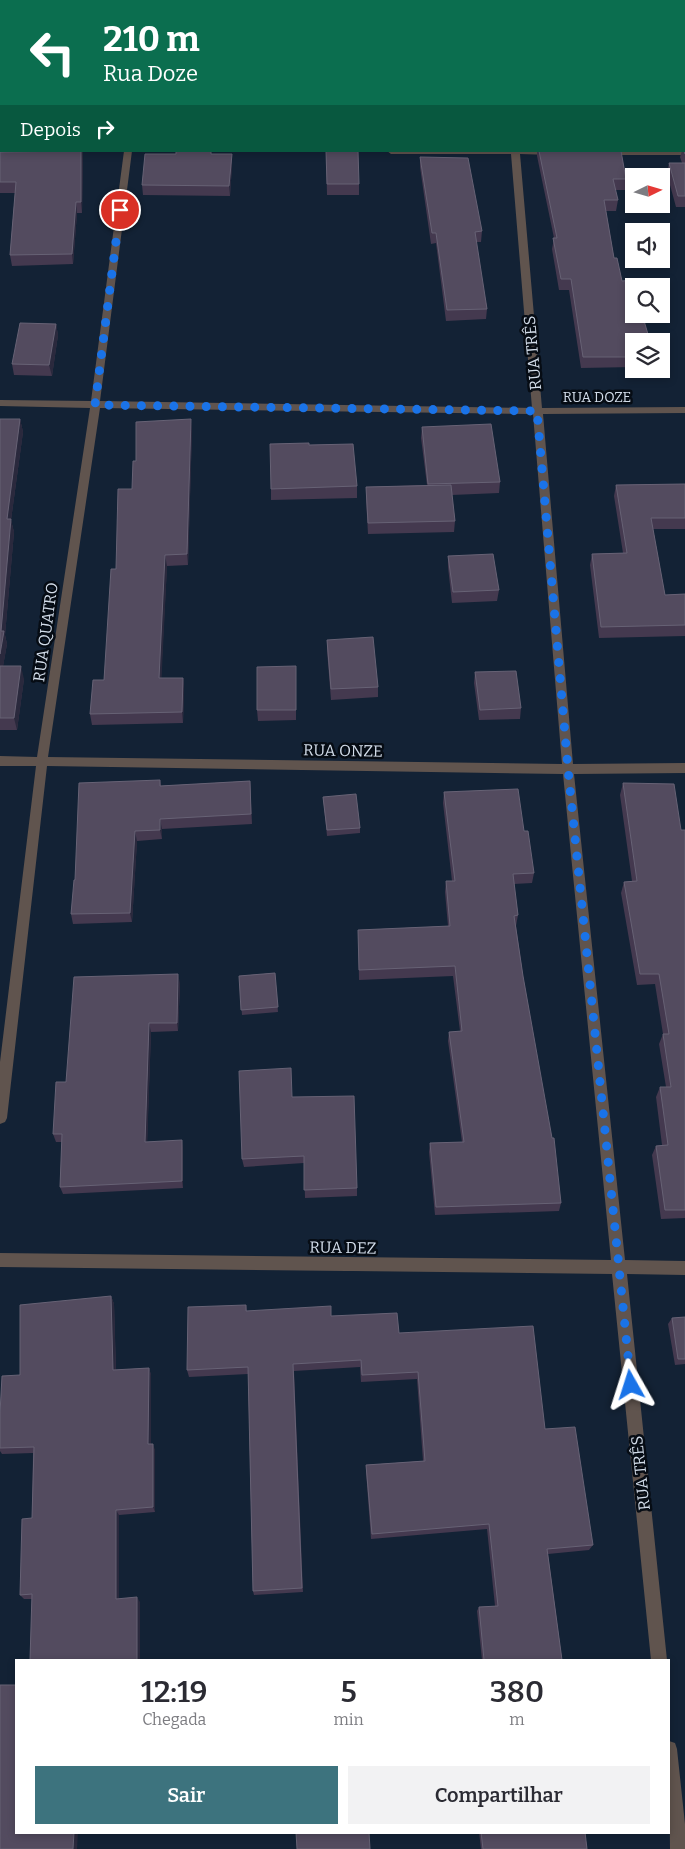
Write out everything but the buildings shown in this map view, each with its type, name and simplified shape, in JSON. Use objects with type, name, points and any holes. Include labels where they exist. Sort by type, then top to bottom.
[{"type":"street","name":"RUA QUATRO","points":[[0,1118],[42,761],[95,405],[128,152]]},
{"type":"street","points":[[515,152],[565,152]]},
{"type":"street","name":"RUA TRÊS","points":[[515,152],[568,769],[660,1659]]},
{"type":"street","points":[[595,152],[685,152]]},
{"type":"street","name":"RUA DOZE","points":[[0,404],[537,411],[685,410]]},
{"type":"street","name":"RUA ONZE","points":[[0,761],[568,769],[685,768]]},
{"type":"street","name":"RUA DEZ","points":[[0,1260],[685,1268]]},
{"type":"street","points":[[670,1759],[679,1849]]},
{"type":"route","points":[[120,210],[95,405],[537,411],[568,769],[631,1385]]}]
